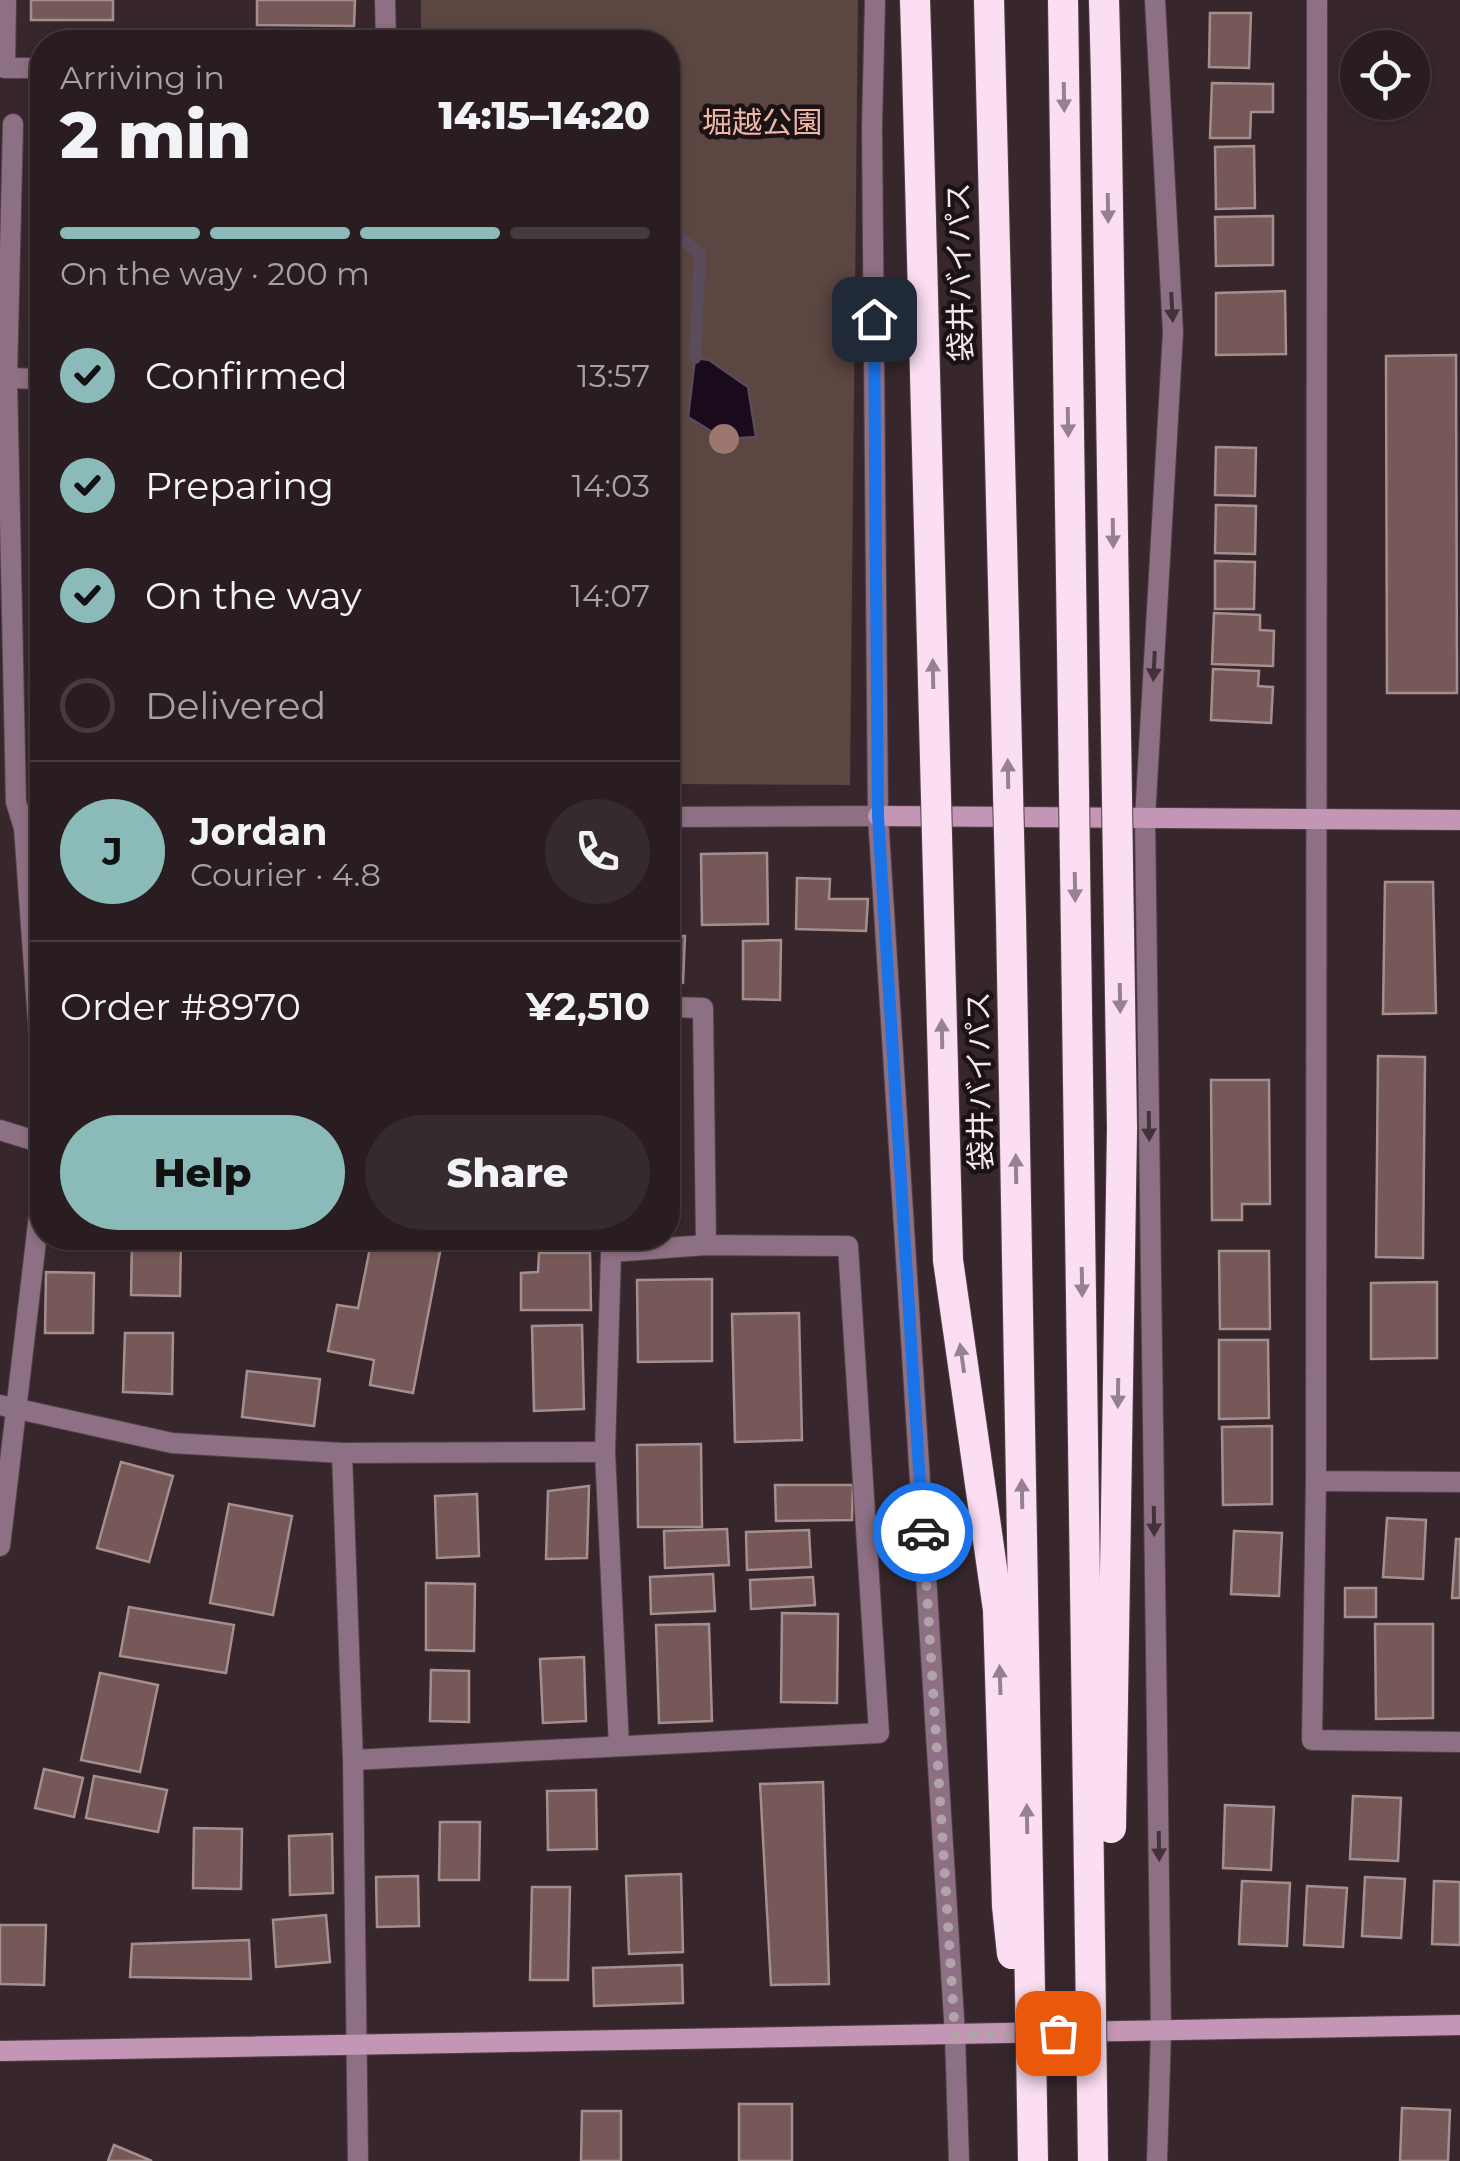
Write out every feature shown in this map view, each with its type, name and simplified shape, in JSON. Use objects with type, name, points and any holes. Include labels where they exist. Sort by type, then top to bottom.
[{"type":"highway","points":[[915,0],[948,1260],[998,1610],[1006,1906],[1032,2126]]},
{"type":"highway","name":"袋井バイパス","points":[[988,0],[1012,918],[1033,2161]]},
{"type":"highway","points":[[1063,0],[1093,2161]]},
{"type":"highway","points":[[1093,2124],[1108,1978],[1122,1128],[1104,0]]},
{"type":"street","points":[[6,0],[5,68],[30,68]]},
{"type":"street","points":[[385,0],[386,30]]},
{"type":"street","points":[[874,0],[878,816],[955,2035],[959,2161]]},
{"type":"street","points":[[1155,0],[1173,332],[1145,818],[1161,2031],[1157,2161]]},
{"type":"street","points":[[1317,0],[1318,818],[1312,1740],[1460,1742]]},
{"type":"street","points":[[13,124],[7,378],[8,800],[30,825]]},
{"type":"street","points":[[7,378],[30,379]]},
{"type":"street","points":[[680,817],[1460,820]]},
{"type":"street","points":[[680,1007],[704,1008],[706,1246]]},
{"type":"street","points":[[0,1130],[30,1139]]},
{"type":"street","points":[[354,1760],[878,1733],[848,1246],[680,1248]]},
{"type":"street","points":[[0,1546],[9,1406],[33,1250]]},
{"type":"street","points":[[619,1746],[605,1452],[611,1252],[643,1250]]},
{"type":"street","points":[[9,1406],[172,1443],[342,1453],[605,1452]]},
{"type":"street","points":[[342,1453],[354,1760],[358,2161]]},
{"type":"street","points":[[1316,1481],[1460,1482]]},
{"type":"street","points":[[0,2050],[356,2047],[1460,2025]]},
{"type":"green space","name":"堀越公園","points":[[421,0],[858,0],[850,785],[680,784],[680,30],[421,30]]},
{"type":"shaded area","points":[[695,358],[709,360],[748,387],[756,437],[724,439],[688,417]]},
{"type":"building","points":[[31,0],[113,0],[113,20],[31,20]]},
{"type":"building","points":[[257,0],[355,0],[354,26],[257,25]]},
{"type":"building","points":[[1210,13],[1251,13],[1249,68],[1209,67]]},
{"type":"building","points":[[1212,83],[1273,84],[1273,112],[1251,112],[1250,138],[1210,138]]},
{"type":"building","points":[[1254,146],[1255,208],[1216,209],[1215,147]]},
{"type":"building","points":[[1273,216],[1273,265],[1216,266],[1215,217]]},
{"type":"building","points":[[1285,291],[1286,354],[1216,355],[1216,293]]},
{"type":"building","points":[[1456,355],[1457,693],[1387,693],[1386,356]]},
{"type":"building","points":[[1216,447],[1256,448],[1255,496],[1215,495]]},
{"type":"building","points":[[1216,505],[1256,506],[1255,554],[1215,553]]},
{"type":"building","points":[[1215,561],[1255,562],[1254,609],[1215,609]]},
{"type":"building","points":[[1214,613],[1260,615],[1260,630],[1274,631],[1273,666],[1212,664]]},
{"type":"building","points":[[1213,669],[1259,671],[1258,686],[1273,687],[1271,723],[1211,720]]},
{"type":"building","points":[[767,853],[768,924],[702,925],[701,854]]},
{"type":"building","points":[[797,878],[830,879],[829,899],[868,899],[866,931],[796,929]]},
{"type":"building","points":[[1385,882],[1433,882],[1436,1013],[1383,1014]]},
{"type":"building","points":[[680,936],[685,936],[683,983],[680,983]]},
{"type":"building","points":[[781,940],[780,1000],[743,999],[743,941]]},
{"type":"building","points":[[1378,1056],[1425,1057],[1423,1258],[1376,1257]]},
{"type":"building","points":[[1211,1080],[1269,1080],[1270,1204],[1242,1204],[1242,1220],[1212,1220]]},
{"type":"building","points":[[132,1250],[181,1250],[180,1296],[131,1295]]},
{"type":"building","points":[[370,1250],[440,1250],[413,1393],[370,1385],[374,1360],[328,1351],[337,1305],[358,1308]]},
{"type":"building","points":[[1219,1251],[1269,1251],[1270,1329],[1220,1329]]},
{"type":"building","points":[[539,1253],[590,1253],[591,1310],[521,1310],[521,1273],[538,1272]]},
{"type":"building","points":[[46,1272],[94,1273],[93,1333],[45,1333]]},
{"type":"building","points":[[712,1279],[712,1361],[638,1362],[637,1280]]},
{"type":"building","points":[[1437,1282],[1437,1358],[1371,1359],[1371,1283]]},
{"type":"building","points":[[799,1313],[802,1440],[735,1442],[732,1314]]},
{"type":"building","points":[[582,1325],[584,1409],[534,1411],[532,1326]]},
{"type":"building","points":[[125,1333],[173,1333],[172,1394],[123,1392]]},
{"type":"building","points":[[1219,1340],[1268,1340],[1269,1418],[1219,1419]]},
{"type":"building","points":[[247,1371],[320,1379],[314,1426],[242,1417]]},
{"type":"building","points":[[1272,1426],[1272,1504],[1223,1505],[1222,1427]]},
{"type":"building","points":[[701,1444],[702,1527],[638,1527],[637,1445]]},
{"type":"building","points":[[121,1462],[173,1476],[149,1562],[97,1548]]},
{"type":"building","points":[[775,1485],[853,1485],[852,1520],[776,1521]]},
{"type":"building","points":[[589,1486],[587,1558],[546,1559],[548,1491]]},
{"type":"building","points":[[477,1494],[479,1556],[437,1558],[435,1496]]},
{"type":"building","points":[[229,1504],[292,1516],[273,1615],[210,1603]]},
{"type":"building","points":[[1387,1518],[1426,1520],[1423,1579],[1383,1577]]},
{"type":"building","points":[[727,1529],[729,1565],[665,1568],[664,1531]]},
{"type":"building","points":[[809,1530],[811,1567],[747,1570],[746,1532]]},
{"type":"building","points":[[1234,1531],[1282,1533],[1279,1596],[1231,1594]]},
{"type":"building","points":[[1456,1539],[1460,1539],[1460,1598],[1452,1598]]},
{"type":"building","points":[[713,1574],[715,1611],[651,1614],[650,1577]]},
{"type":"building","points":[[813,1577],[815,1605],[751,1609],[750,1580]]},
{"type":"building","points":[[426,1583],[475,1584],[474,1651],[426,1650]]},
{"type":"building","points":[[1345,1588],[1376,1588],[1376,1617],[1345,1617]]},
{"type":"building","points":[[129,1607],[234,1625],[226,1673],[120,1656]]},
{"type":"building","points":[[782,1613],[838,1614],[837,1703],[781,1702]]},
{"type":"building","points":[[709,1624],[712,1721],[659,1723],[656,1625]]},
{"type":"building","points":[[1375,1624],[1433,1624],[1433,1718],[1376,1719]]},
{"type":"building","points":[[584,1657],[586,1721],[543,1723],[540,1659]]},
{"type":"building","points":[[431,1670],[469,1671],[469,1722],[430,1721]]},
{"type":"building","points":[[100,1673],[158,1685],[140,1772],[81,1760]]},
{"type":"building","points":[[44,1769],[83,1778],[74,1817],[35,1808]]},
{"type":"building","points":[[94,1776],[167,1790],[158,1832],[86,1818]]},
{"type":"building","points":[[823,1782],[829,1984],[771,1985],[760,1784]]},
{"type":"building","points":[[596,1790],[597,1849],[548,1850],[547,1791]]},
{"type":"building","points":[[1353,1796],[1401,1798],[1398,1861],[1350,1859]]},
{"type":"building","points":[[1225,1805],[1274,1807],[1271,1870],[1223,1868]]},
{"type":"building","points":[[440,1822],[480,1822],[479,1880],[439,1880]]},
{"type":"building","points":[[194,1828],[242,1829],[241,1889],[193,1888]]},
{"type":"building","points":[[332,1834],[333,1893],[290,1895],[289,1836]]},
{"type":"building","points":[[681,1874],[683,1952],[629,1954],[626,1876]]},
{"type":"building","points":[[418,1876],[419,1926],[377,1927],[376,1877]]},
{"type":"building","points":[[1365,1877],[1405,1879],[1401,1938],[1362,1936]]},
{"type":"building","points":[[1242,1881],[1290,1883],[1287,1946],[1239,1944]]},
{"type":"building","points":[[1434,1881],[1460,1882],[1460,1945],[1432,1944]]},
{"type":"building","points":[[1307,1886],[1347,1888],[1343,1947],[1304,1945]]},
{"type":"building","points":[[532,1887],[570,1887],[568,1980],[530,1980]]},
{"type":"building","points":[[326,1915],[330,1962],[276,1967],[273,1920]]},
{"type":"building","points":[[0,1925],[46,1925],[44,1985],[0,1984]]},
{"type":"building","points":[[249,1940],[251,1979],[130,1977],[132,1944]]},
{"type":"building","points":[[682,1965],[683,2003],[594,2006],[593,1968]]},
{"type":"building","points":[[739,2104],[792,2104],[792,2161],[739,2161]]},
{"type":"building","points":[[1402,2108],[1450,2110],[1448,2161],[1400,2161]]},
{"type":"building","points":[[582,2111],[621,2111],[621,2161],[581,2161]]},
{"type":"building","points":[[114,2145],[152,2161],[108,2161]]},
{"type":"waterway","points":[[680,237],[700,254],[695,358]]},
{"type":"way so far","points":[[923,1532],[955,2035],[1058,2033]]},
{"type":"route","points":[[874,319],[878,816],[923,1532]]}]
